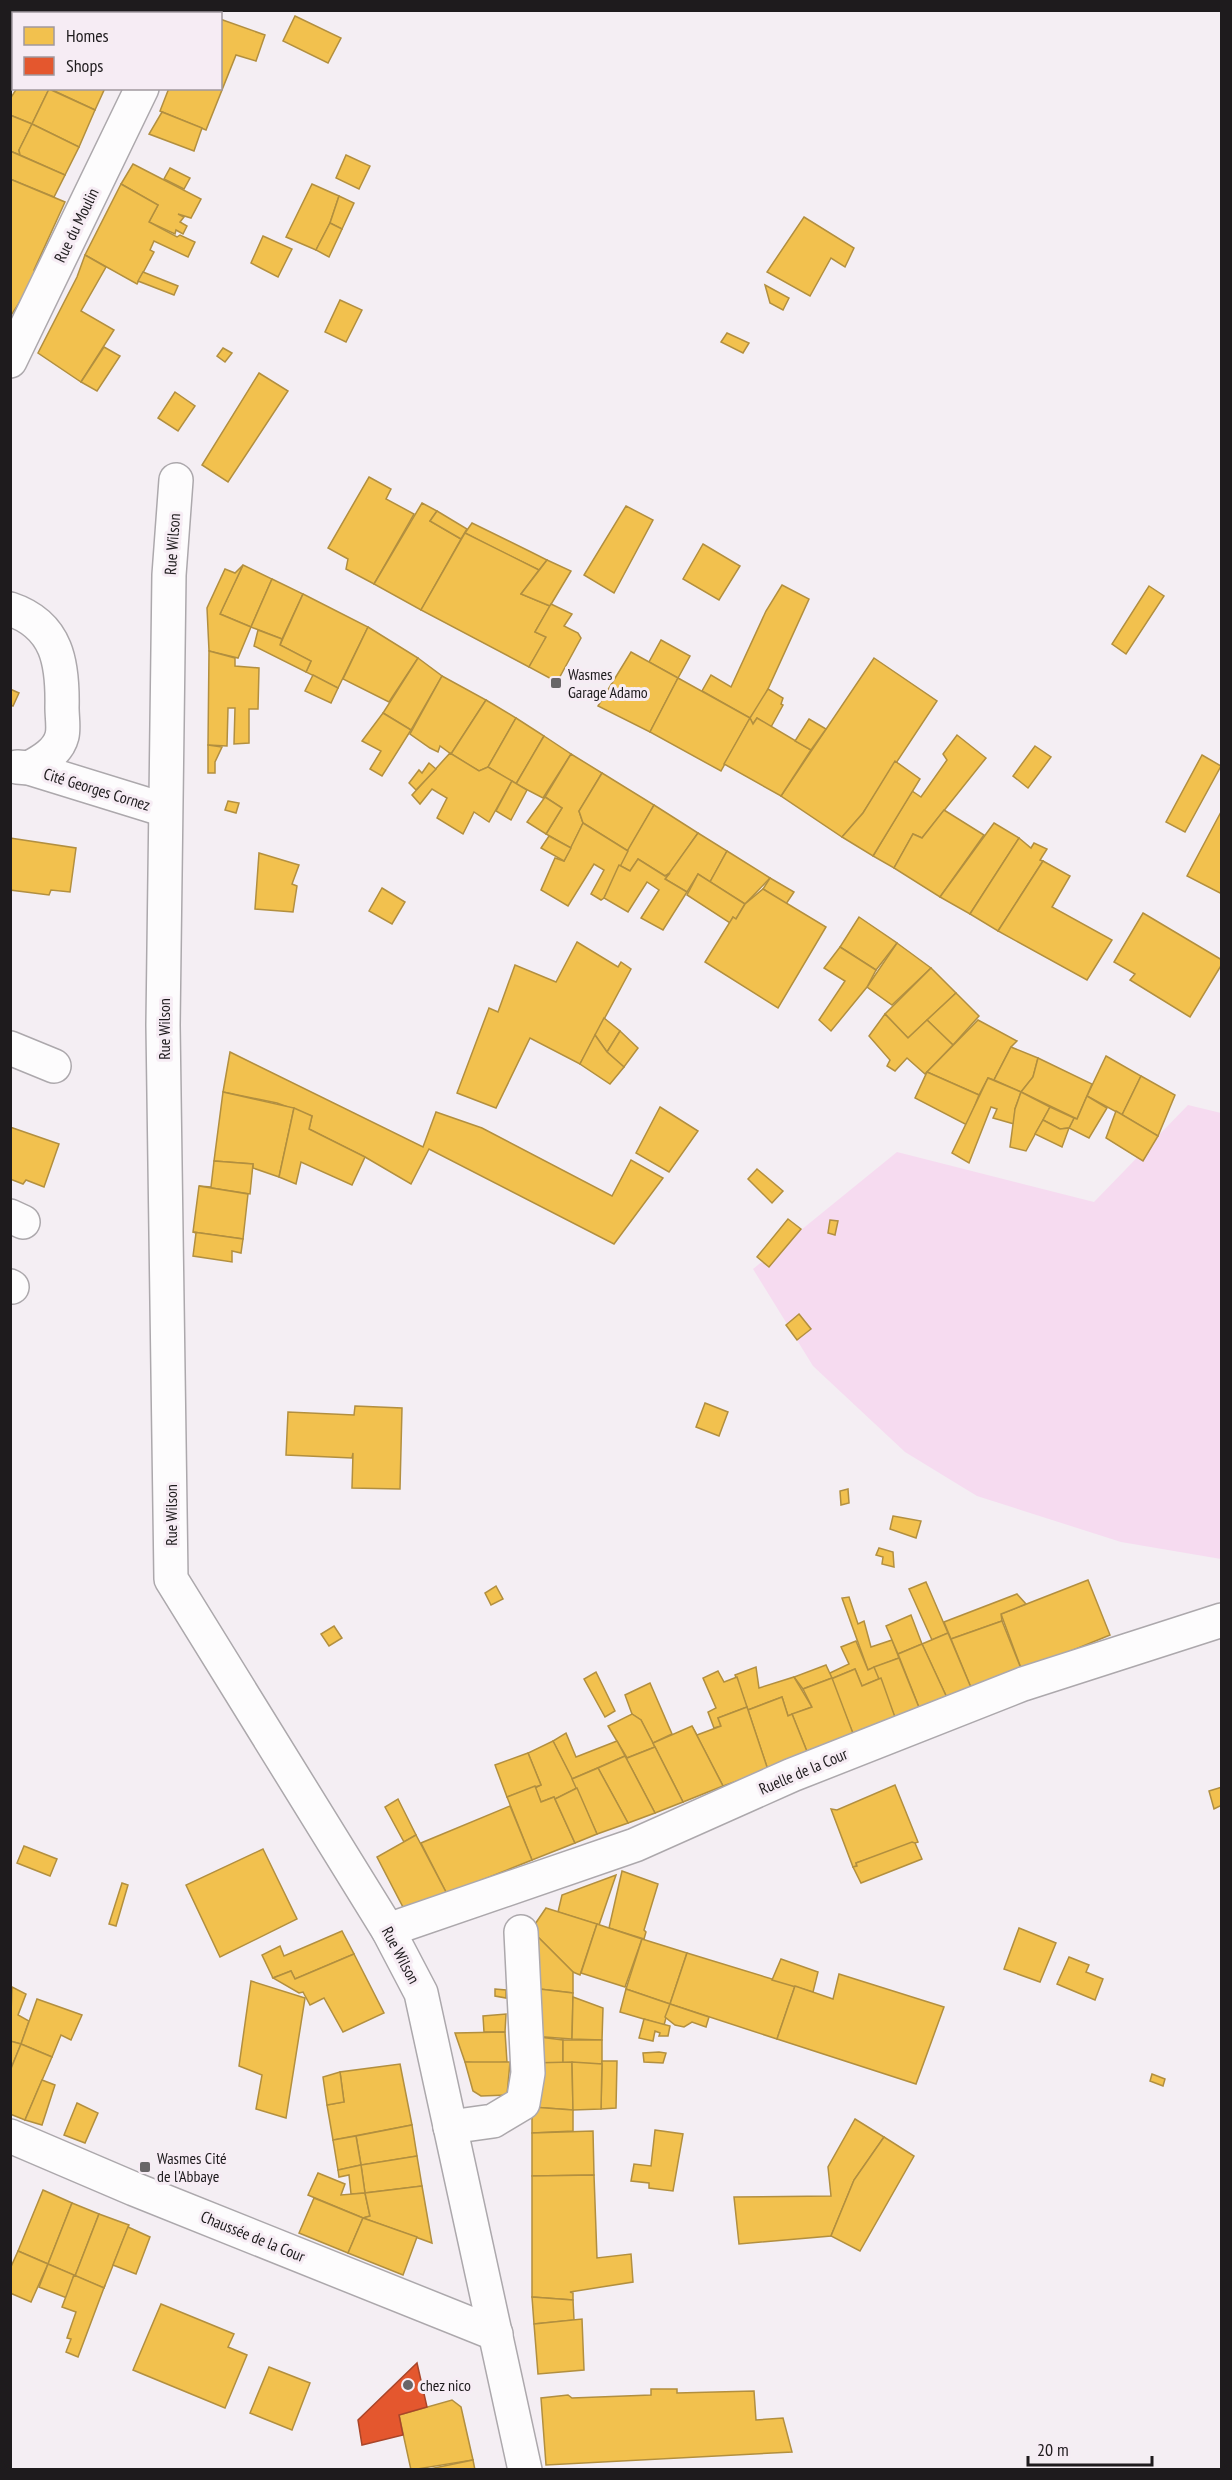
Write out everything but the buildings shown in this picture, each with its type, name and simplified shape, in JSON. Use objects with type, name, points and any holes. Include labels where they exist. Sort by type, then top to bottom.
[{"type":"street","name":"Rue du Moulin","points":[[10,361],[141,90]]},
{"type":"street","name":"Rue Wilson","points":[[177,480],[169,575],[163,1024],[171,1579],[388,1930],[421,1993],[525,2469]]},
{"type":"street","name":"Cité Georges Cornez","points":[[10,609],[21,613],[48,633],[60,656],[63,686],[62,737],[48,758],[20,767]]},
{"type":"street","name":"Cité Georges Cornez","points":[[20,767],[165,810]]},
{"type":"street","points":[[10,1048],[54,1066]]},
{"type":"street","name":"Ruelle de la Cour","points":[[388,1930],[635,1845],[792,1774],[1023,1683],[1221,1620]]},
{"type":"street","points":[[450,2127],[493,2121],[523,2103],[528,2073],[521,1932]]},
{"type":"street","name":"Chaussée de la Cour","points":[[10,2136],[135,2189],[496,2334]]},
{"type":"shaded area","points":[[1188,1105],[1221,1113],[1221,1559],[1121,1542],[977,1496],[905,1452],[813,1366],[753,1269],[897,1152],[1094,1202]]},
{"type":"place","name":"Wasmes Garage Adamo","points":[[556,683]]},
{"type":"place","name":"Wasmes Cité de l'Abbaye","points":[[145,2167]]},
{"type":"place","name":"chez nico","points":[[408,2385]]}]
